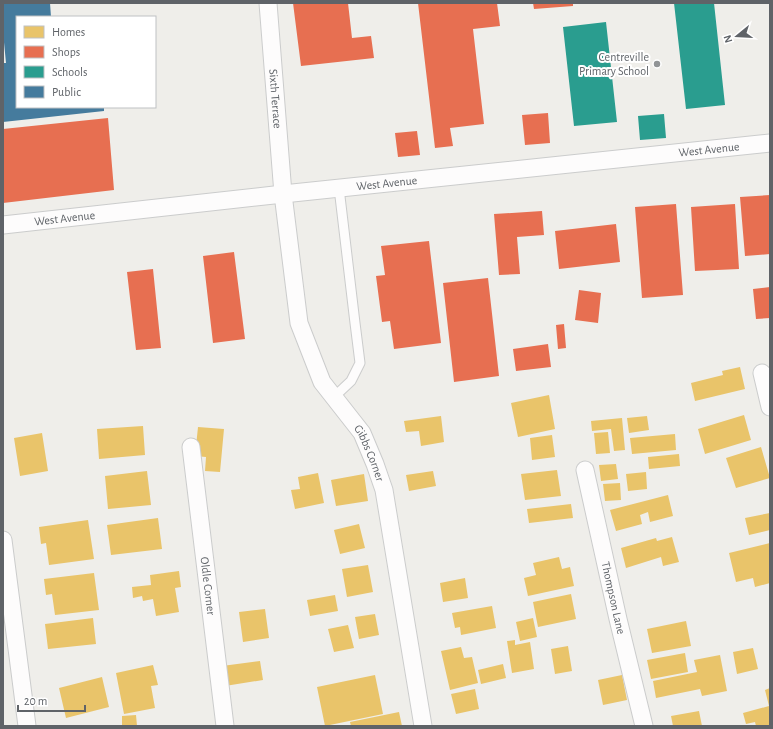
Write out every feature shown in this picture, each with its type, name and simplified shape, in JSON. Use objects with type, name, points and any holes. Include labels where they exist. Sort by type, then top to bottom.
[{"type":"street","name":"Sixth Terrace","points":[[268,3],[284,194]]},
{"type":"street","name":"West Avenue","points":[[3,225],[339,188],[770,144]]},
{"type":"street","name":"Gibbs Corner","points":[[284,194],[299,324],[322,382],[362,433],[384,490],[422,726]]},
{"type":"street","points":[[762,373],[770,406]]},
{"type":"street","name":"Oldle Corner","points":[[190,447],[226,726]]},
{"type":"street","name":"Thompson Lane","points":[[585,470],[618,619],[644,726]]},
{"type":"street","points":[[3,540],[27,726]]},
{"type":"lane","points":[[334,397],[351,381],[360,363],[339,188]]},
{"type":"building: Homes","points":[[740,367],[745,389],[695,401],[691,383],[723,375],[722,371]]},
{"type":"building: Homes","points":[[549,395],[555,429],[518,437],[511,403]]},
{"type":"building: Homes","points":[[744,415],[751,440],[705,454],[698,429]]},
{"type":"building: Homes","points":[[441,416],[444,442],[421,446],[419,431],[406,432],[404,421]]},
{"type":"building: Homes","points":[[647,416],[649,430],[629,433],[627,418]]},
{"type":"building: Homes","points":[[622,418],[625,450],[614,451],[611,429],[592,431],[591,421]]},
{"type":"building: Homes","points":[[143,426],[145,455],[99,459],[97,429]]},
{"type":"building: Homes","points":[[198,427],[224,429],[220,472],[205,471],[206,457],[195,456]]},
{"type":"building: Homes","points":[[608,432],[610,453],[596,454],[594,433]]},
{"type":"building: Homes","points":[[42,433],[48,471],[20,476],[14,438]]},
{"type":"building: Homes","points":[[675,434],[676,450],[632,454],[630,438]]},
{"type":"building: Homes","points":[[552,435],[555,457],[532,460],[530,438]]},
{"type":"building: Homes","points":[[761,447],[770,478],[736,488],[726,458]]},
{"type":"building: Homes","points":[[679,454],[680,466],[649,469],[648,457]]},
{"type":"building: Homes","points":[[616,464],[618,479],[601,481],[599,465]]},
{"type":"building: Homes","points":[[557,470],[561,496],[525,500],[521,474]]},
{"type":"building: Homes","points":[[147,471],[151,505],[108,509],[105,476]]},
{"type":"building: Homes","points":[[433,471],[436,486],[409,491],[406,475]]},
{"type":"building: Homes","points":[[646,472],[647,489],[628,491],[626,474]]},
{"type":"building: Homes","points":[[318,473],[324,503],[295,509],[291,490],[300,489],[298,477]]},
{"type":"building: Homes","points":[[364,474],[368,501],[336,506],[331,480]]},
{"type":"building: Homes","points":[[620,483],[621,500],[605,501],[603,484]]},
{"type":"building: Homes","points":[[668,495],[673,516],[650,522],[648,512],[640,515],[642,524],[616,531],[610,510]]},
{"type":"building: Homes","points":[[571,504],[573,518],[529,523],[527,509]]},
{"type":"building: Homes","points":[[770,513],[770,530],[749,535],[745,518]]},
{"type":"building: Homes","points":[[158,518],[162,549],[111,555],[107,525]]},
{"type":"building: Homes","points":[[88,520],[94,559],[49,565],[46,543],[41,544],[39,527]]},
{"type":"building: Homes","points":[[359,524],[365,548],[340,554],[334,530]]},
{"type":"building: Homes","points":[[672,537],[679,562],[663,566],[661,557],[626,568],[621,548],[656,538],[657,541]]},
{"type":"building: Homes","points":[[770,543],[770,583],[755,587],[753,578],[736,582],[729,553]]},
{"type":"building: Homes","points":[[559,557],[562,569],[570,567],[574,586],[528,596],[524,578],[536,575],[533,563]]},
{"type":"building: Homes","points":[[368,565],[373,592],[347,597],[342,569]]},
{"type":"building: Homes","points":[[179,571],[181,587],[175,588],[179,612],[156,616],[153,599],[143,601],[142,596],[133,598],[132,587],[151,585],[150,575]]},
{"type":"building: Homes","points":[[94,573],[99,610],[55,615],[52,594],[46,595],[44,579]]},
{"type":"building: Homes","points":[[465,578],[468,598],[443,602],[440,583]]},
{"type":"building: Homes","points":[[571,594],[576,619],[538,627],[533,602]]},
{"type":"building: Homes","points":[[335,595],[338,611],[310,616],[307,600]]},
{"type":"building: Homes","points":[[492,606],[496,628],[461,635],[460,627],[455,628],[452,613]]},
{"type":"building: Homes","points":[[265,609],[269,638],[243,642],[239,612]]},
{"type":"building: Homes","points":[[375,614],[379,635],[359,639],[355,617]]},
{"type":"building: Homes","points":[[93,618],[96,644],[48,649],[45,624]]},
{"type":"building: Homes","points":[[533,618],[537,637],[520,641],[516,622]]},
{"type":"building: Homes","points":[[686,621],[691,646],[652,653],[647,629]]},
{"type":"building: Homes","points":[[348,625],[354,648],[334,652],[328,629]]},
{"type":"building: Homes","points":[[515,640],[515,645],[530,642],[534,669],[512,673],[507,641]]},
{"type":"building: Homes","points":[[568,646],[572,671],[555,674],[551,649]]},
{"type":"building: Homes","points":[[461,647],[464,658],[472,657],[478,683],[450,690],[441,651]]},
{"type":"building: Homes","points":[[753,648],[758,669],[737,674],[733,652]]},
{"type":"building: Homes","points":[[685,653],[688,672],[651,679],[647,660]]},
{"type":"building: Homes","points":[[720,655],[727,691],[702,696],[700,689],[656,698],[653,681],[697,672],[694,660]]},
{"type":"building: Homes","points":[[260,661],[263,680],[225,686],[222,666]]},
{"type":"building: Homes","points":[[503,664],[506,678],[481,684],[478,670]]},
{"type":"building: Homes","points":[[153,665],[158,685],[151,686],[155,708],[124,714],[116,673]]},
{"type":"building: Homes","points":[[375,675],[383,714],[325,726],[317,687]]},
{"type":"building: Homes","points":[[622,675],[627,700],[603,705],[598,680]]},
{"type":"building: Homes","points":[[102,677],[109,707],[66,718],[59,688]]},
{"type":"building: Homes","points":[[770,688],[770,726],[756,726],[755,722],[746,724],[743,713],[769,706],[765,690]]},
{"type":"building: Homes","points":[[475,689],[479,709],[456,714],[451,694]]},
{"type":"building: Homes","points":[[699,711],[702,726],[673,726],[671,716]]},
{"type":"building: Homes","points":[[399,712],[402,726],[351,726],[350,722]]},
{"type":"building: Homes","points":[[136,715],[137,726],[122,726],[122,716]]},
{"type":"building: Shops","points":[[293,3],[348,3],[352,38],[371,36],[374,58],[301,66]]},
{"type":"building: Shops","points":[[418,3],[497,3],[500,26],[473,29],[484,124],[450,128],[453,146],[435,148]]},
{"type":"building: Shops","points":[[533,3],[573,3],[573,6],[534,9]]},
{"type":"building: Shops","points":[[548,113],[550,143],[525,145],[522,115]]},
{"type":"building: Shops","points":[[108,118],[114,190],[3,203],[3,129]]},
{"type":"building: Shops","points":[[417,131],[420,155],[398,157],[395,133]]},
{"type":"building: Shops","points":[[770,195],[770,254],[745,256],[740,197]]},
{"type":"building: Shops","points":[[676,204],[683,295],[642,298],[635,207]]},
{"type":"building: Shops","points":[[735,204],[739,269],[695,271],[691,207]]},
{"type":"building: Shops","points":[[542,211],[544,235],[517,237],[520,274],[499,275],[494,214]]},
{"type":"building: Shops","points":[[616,224],[620,262],[559,269],[555,231]]},
{"type":"building: Shops","points":[[429,241],[441,343],[394,349],[390,321],[382,322],[376,276],[385,275],[381,246]]},
{"type":"building: Shops","points":[[234,252],[245,339],[213,343],[203,256]]},
{"type":"building: Shops","points":[[153,269],[161,348],[136,350],[127,272]]},
{"type":"building: Shops","points":[[488,278],[499,376],[454,382],[443,283]]},
{"type":"building: Shops","points":[[770,287],[770,318],[756,319],[753,289]]},
{"type":"building: Shops","points":[[579,290],[601,293],[598,323],[575,320]]},
{"type":"building: Shops","points":[[564,324],[566,348],[558,349],[556,325]]},
{"type":"building: Shops","points":[[548,344],[551,367],[516,371],[513,349]]},
{"type":"building: Schools","points":[[674,3],[714,3],[725,105],[686,109]]},
{"type":"building: Schools","points":[[606,22],[617,122],[574,126],[563,27]]},
{"type":"building: Schools","points":[[664,114],[666,138],[640,140],[638,116]]},
{"type":"building: Public","points":[[3,3],[50,3],[51,16],[16,16],[16,108],[104,108],[104,111],[3,122],[3,63],[6,63],[3,32]]},
{"type":"place","name":"Centreville Primary School","points":[[657,64]]}]
